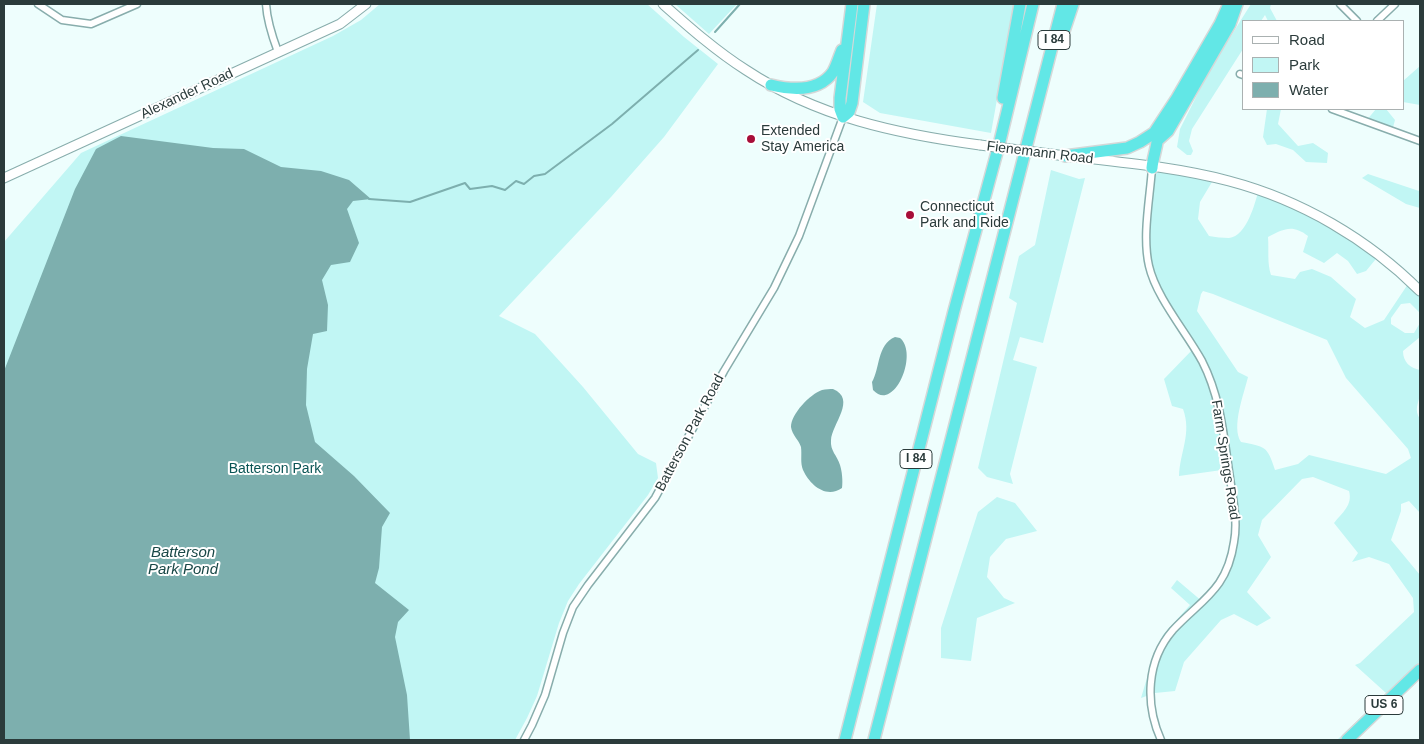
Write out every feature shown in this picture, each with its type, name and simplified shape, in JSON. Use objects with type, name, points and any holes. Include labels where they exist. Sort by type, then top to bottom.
[{"type":"highway","points":[[852,4],[840,106],[843,117],[849,112],[852,103],[864,4]]},
{"type":"highway","points":[[990,179],[993,150],[1020,4]]},
{"type":"highway","name":"I 84","points":[[844,740],[954,311],[990,179],[1033,4]]},
{"type":"highway","name":"I 84","points":[[874,740],[1063,4]]},
{"type":"highway","points":[[1045,77],[1058,51],[1073,4]]},
{"type":"highway","points":[[1065,156],[1127,148],[1145,139],[1159,127],[1220,24],[1228,4]]},
{"type":"highway","points":[[1158,140],[1168,131],[1230,24],[1237,4]]},
{"type":"highway","points":[[771,85],[799,89],[822,82],[834,71],[847,40]]},
{"type":"highway","points":[[1152,168],[1159,127]]},
{"type":"highway","name":"US 6","points":[[1347,740],[1420,670]]},
{"type":"main road","name":"Alexander Road","points":[[4,178],[340,24],[366,4]]},
{"type":"main road","name":"Fienemann Road","points":[[663,4],[710,44],[746,70],[771,85],[814,106],[843,117],[916,136],[1227,180],[1266,192],[1293,204],[1364,242],[1396,267],[1420,291]]},
{"type":"street","points":[[38,4],[62,20],[91,24],[137,4]]},
{"type":"street","points":[[266,4],[271,34],[278,52]]},
{"type":"street","points":[[1340,4],[1356,20]]},
{"type":"street","points":[[1378,20],[1395,4]]},
{"type":"street","points":[[1335,110],[1420,141]]},
{"type":"street","name":"Batterson Park Road","points":[[524,740],[545,695],[563,633],[573,607],[588,584],[655,498],[724,371],[774,288],[799,236],[843,117]]},
{"type":"street","name":"Farm Springs Road","points":[[1152,168],[1147,244],[1149,266],[1157,288],[1201,360],[1215,394],[1222,424],[1235,522],[1232,554],[1221,580],[1204,602],[1167,638],[1154,664],[1150,701],[1154,722],[1161,740]]},
{"type":"green space","name":"Batterson Park","points":[[380,4],[647,4],[718,64],[664,137],[611,197],[499,316],[535,334],[583,387],[638,454],[656,463],[658,478],[648,495],[568,601],[559,623],[537,696],[515,740],[4,740],[4,242],[81,153],[333,36],[361,20]]},
{"type":"green space","points":[[675,4],[737,4],[709,34]]},
{"type":"green space","points":[[877,4],[1014,4],[991,133],[880,113],[863,102]]},
{"type":"green space","points":[[1251,4],[1271,4],[1270,8],[1276,20],[1268,20],[1265,15],[1262,20],[1242,20],[1242,51],[1192,129],[1189,141],[1193,151],[1191,155],[1187,155],[1177,147],[1180,129],[1209,71]]},
{"type":"green space","points":[[1420,66],[1420,105],[1404,102],[1404,80]]},
{"type":"green space","points":[[1267,110],[1281,110],[1278,124],[1298,146],[1313,143],[1328,153],[1327,163],[1306,162],[1293,150],[1276,144],[1267,145],[1263,137]]},
{"type":"green space","points":[[1375,110],[1387,110],[1395,120],[1392,131],[1366,121]]},
{"type":"green space","points":[[1152,168],[1215,177],[1200,202],[1198,219],[1209,236],[1229,238],[1241,231],[1249,218],[1259,189],[1380,254],[1366,271],[1357,274],[1348,261],[1337,253],[1324,263],[1303,252],[1308,236],[1302,232],[1288,229],[1268,237],[1271,275],[1295,279],[1300,272],[1312,269],[1331,277],[1356,299],[1350,317],[1365,328],[1384,320],[1410,281],[1420,291],[1420,313],[1410,303],[1401,304],[1391,318],[1391,324],[1405,333],[1414,333],[1420,323],[1420,337],[1403,351],[1404,358],[1408,364],[1420,370],[1421,392],[1417,410],[1420,419],[1420,513],[1409,501],[1401,504],[1401,511],[1391,540],[1420,575],[1420,670],[1347,740],[1337,740],[1386,693],[1355,665],[1360,663],[1414,612],[1413,598],[1389,564],[1369,557],[1352,562],[1358,553],[1334,523],[1348,505],[1349,491],[1313,477],[1302,479],[1262,520],[1258,535],[1271,557],[1247,592],[1271,618],[1257,626],[1234,614],[1221,620],[1184,662],[1175,691],[1155,693],[1141,698],[1163,635],[1190,605],[1171,588],[1177,580],[1203,602],[1216,589],[1234,543],[1229,469],[1179,476],[1186,435],[1185,418],[1183,409],[1172,406],[1164,379],[1195,347],[1157,283],[1147,252]],"holes":[[[1203,291],[1327,340],[1346,378],[1408,449],[1411,458],[1386,474],[1309,455],[1298,464],[1275,470],[1270,456],[1264,448],[1241,442],[1237,428],[1241,401],[1248,377],[1238,372],[1197,311]]]},
{"type":"green space","points":[[1051,170],[1079,179],[1085,178],[1043,343],[1020,337],[1013,360],[1037,367],[1010,474],[1013,484],[987,477],[978,468],[1017,303],[1009,298],[1019,256],[1035,245]]},
{"type":"green space","points":[[1368,174],[1420,190],[1420,208],[1406,204],[1362,178]]},
{"type":"green space","points":[[997,497],[1015,503],[1037,531],[1006,539],[990,557],[987,577],[1004,598],[1015,603],[977,618],[971,661],[941,658],[941,628],[978,512]]},
{"type":"water","name":"Batterson Park Pond","points":[[121,136],[213,148],[244,149],[281,167],[321,171],[349,180],[371,199],[353,201],[347,209],[359,243],[350,262],[331,265],[322,280],[328,305],[327,331],[313,334],[307,369],[306,405],[315,442],[354,476],[390,513],[382,527],[379,568],[375,583],[409,610],[398,622],[395,637],[407,695],[410,740],[4,740],[4,371],[75,189],[96,149]]},
{"type":"water","points":[[895,337],[900,338],[905,346],[907,356],[905,368],[902,379],[896,388],[889,394],[881,395],[873,390],[872,382],[885,345]]},
{"type":"water","points":[[833,389],[840,393],[843,399],[841,412],[831,440],[833,450],[841,467],[842,488],[830,492],[819,489],[806,476],[802,465],[801,447],[791,427],[794,416],[807,400],[817,392]]},
{"type":"waterway","points":[[715,32],[740,4]]},
{"type":"waterway","points":[[369,199],[410,202],[465,183],[470,189],[492,186],[505,190],[516,181],[524,184],[534,176],[545,174],[612,124],[698,50]]},
{"type":"place","name":"Extended Stay America","points":[[751,139]]},
{"type":"place","name":"Connecticut Park and Ride","points":[[910,215]]}]
